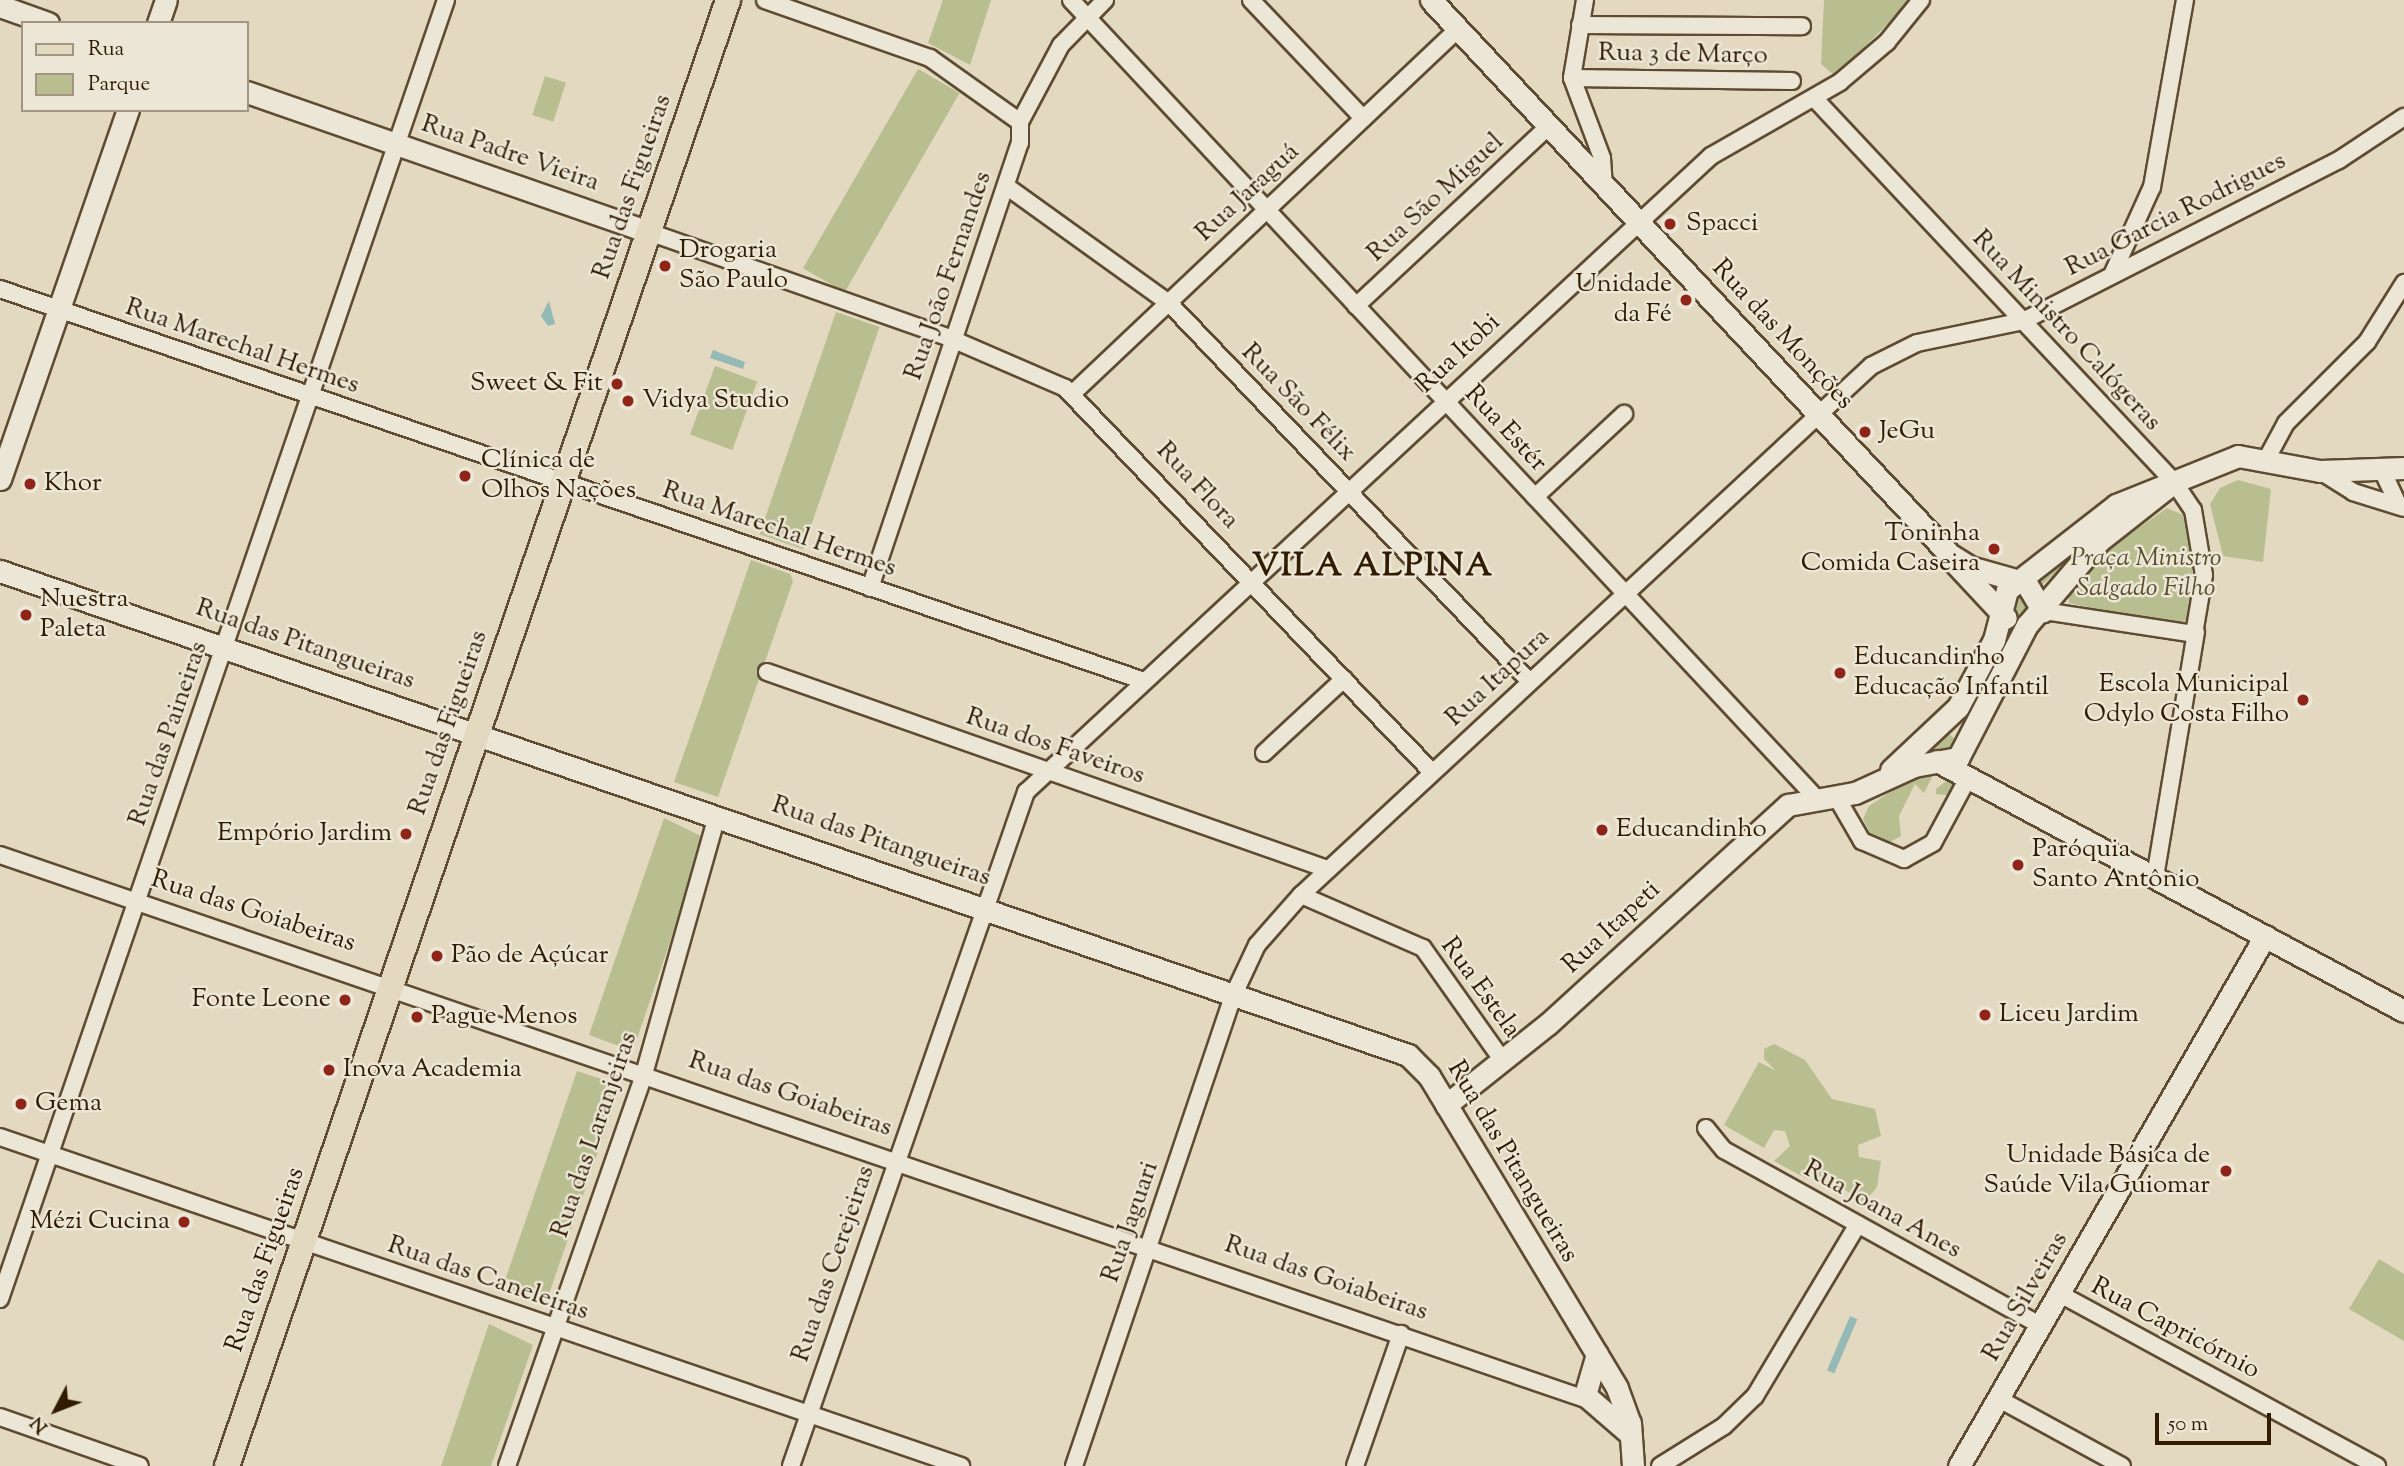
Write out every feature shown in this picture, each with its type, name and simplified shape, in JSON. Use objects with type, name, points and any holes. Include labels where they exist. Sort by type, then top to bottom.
[{"type":"main road","name":"Rua das Figueiras","points":[[227,1466],[728,0]]},
{"type":"street","points":[[159,21],[166,0]]},
{"type":"street","name":"Rua das Paineiras","points":[[0,1299],[446,0]]},
{"type":"street","points":[[765,0],[930,58],[1020,122]]},
{"type":"street","name":"Rua Estér","points":[[1071,0],[1626,594],[1827,799],[1862,841],[1904,859],[1933,843],[1975,781]]},
{"type":"street","name":"Rua João Fernandes","points":[[870,588],[952,339],[1006,186],[1020,122],[1061,45],[1105,0]]},
{"type":"street","points":[[1251,0],[1363,118]]},
{"type":"street","name":"Rua das Monções","points":[[1431,0],[1949,554],[2000,612]]},
{"type":"street","points":[[1586,0],[1572,78],[1602,158],[1604,185]]},
{"type":"street","name":"Rua Itobi","points":[[1048,771],[1638,222],[1736,138],[1815,99],[1872,56],[1921,0]]},
{"type":"street","points":[[2112,275],[2152,187],[2185,0]]},
{"type":"street","points":[[0,6],[42,21]]},
{"type":"street","points":[[1580,25],[1802,26]]},
{"type":"street","name":"Rua Jaraguá","points":[[1073,393],[1458,29]]},
{"type":"street","name":"Rua 3 de Março","points":[[1572,78],[1792,81]]},
{"type":"street","name":"Rua Padre Vieira","points":[[248,92],[952,339]]},
{"type":"street","name":"Rua Ministro Calógeras","points":[[1815,99],[2174,482],[2193,510],[2202,547],[2195,633],[2155,877]]},
{"type":"street","points":[[0,480],[127,112]]},
{"type":"street","name":"Rua Garcia Rodrigues","points":[[1816,413],[1897,351],[2023,321],[2339,160],[2404,117]]},
{"type":"street","name":"Rua São Miguel","points":[[1356,306],[1549,126]]},
{"type":"street","name":"Rua São Félix","points":[[1006,186],[1169,303],[1530,682]]},
{"type":"street","points":[[2266,460],[2286,423],[2368,342],[2404,283]]},
{"type":"street","name":"Rua Marechal Hermes","points":[[0,289],[1144,681]]},
{"type":"street","name":"Rua Flora","points":[[952,339],[1073,393],[1432,772]]},
{"type":"street","name":"Rua Itapura","points":[[1234,994],[1257,945],[1327,869],[1626,594],[1816,413]]},
{"type":"street","points":[[1535,497],[1624,414]]},
{"type":"street","points":[[1881,779],[1935,730],[1985,659],[2007,590],[2116,505],[2146,488],[2174,482],[2229,458],[2266,460],[2320,471],[2404,468]]},
{"type":"street","points":[[2382,470],[2386,491],[2402,508]]},
{"type":"street","points":[[2320,471],[2353,492],[2402,508]]},
{"type":"street","points":[[1881,779],[1953,761],[2035,618],[2099,541],[2174,482]]},
{"type":"street","name":"Rua das Monções","points":[[1949,554],[1970,567],[2018,579]]},
{"type":"street","name":"Rua das Pitangueiras","points":[[0,571],[982,906],[1408,1055],[1446,1105],[1597,1354],[1599,1387],[1633,1438],[1633,1466]]},
{"type":"street","points":[[2018,579],[2032,588],[2035,618]]},
{"type":"street","points":[[2000,612],[2035,618],[2195,633]]},
{"type":"street","name":"Rua dos Faveiros","points":[[767,672],[1327,869]]},
{"type":"street","points":[[1264,752],[1344,679]]},
{"type":"street","points":[[1935,730],[1959,729],[1975,781]]},
{"type":"street","points":[[1935,730],[1928,752],[1940,763],[2404,1011]]},
{"type":"street","name":"Rua das Cerejeiras","points":[[791,1466],[1015,808],[1048,771]]},
{"type":"street","name":"Rua Itapeti","points":[[1446,1105],[1503,1061],[1780,811],[1827,799],[1881,779]]},
{"type":"street","name":"Rua das Laranjeiras","points":[[507,1466],[644,1074],[717,816]]},
{"type":"street","name":"Rua das Goiabeiras","points":[[0,855],[1561,1390],[1599,1387]]},
{"type":"street","name":"Rua Estela","points":[[1301,895],[1423,948],[1503,1061]]},
{"type":"street","name":"Rua Silveiras","points":[[1959,1466],[2265,936]]},
{"type":"street","name":"Rua Jaguari","points":[[1074,1466],[1234,994]]},
{"type":"street","name":"Rua Joana Anes","points":[[1706,1128],[1724,1150],[2042,1326]]},
{"type":"street","name":"Rua das Caneleiras","points":[[0,1137],[961,1466]]},
{"type":"street","points":[[1660,1466],[1724,1426],[1755,1396],[1858,1224]]},
{"type":"street","name":"Rua Capricórnio","points":[[2060,1294],[2377,1466]]},
{"type":"street","points":[[1355,1466],[1401,1334]]},
{"type":"street","points":[[1999,1399],[2122,1466]]},
{"type":"street","points":[[0,1417],[140,1466]]},
{"type":"green space","points":[[943,0],[991,0],[970,65],[928,43]]},
{"type":"green space","points":[[1824,0],[1912,0],[1835,76],[1821,64]]},
{"type":"green space","points":[[918,69],[960,93],[845,292],[803,268]]},
{"type":"green space","points":[[545,76],[566,83],[553,122],[532,115]]},
{"type":"green space","points":[[836,312],[879,327],[803,549],[759,534]]},
{"type":"green space","points":[[715,366],[757,381],[732,450],[690,435]]},
{"type":"green space","points":[[2238,480],[2271,489],[2263,562],[2223,556],[2210,504],[2220,488]]},
{"type":"green space","name":"Praça Ministro Salgado Filho","points":[[2167,508],[2183,515],[2195,557],[2186,621],[2170,626],[2069,603],[2069,592],[2093,560]]},
{"type":"green space","points":[[2088,534],[2084,546],[2040,587],[2037,578]]},
{"type":"green space","points":[[751,560],[790,574],[793,581],[718,797],[674,782]]},
{"type":"green space","points":[[2015,598],[2023,598],[2028,607],[2026,614],[2015,616],[2010,611],[2010,603]]},
{"type":"green space","points":[[2009,632],[2012,634],[1963,723],[1959,720]]},
{"type":"green space","points":[[1941,733],[1949,733],[1955,743],[1949,753],[1941,753],[1935,747],[1935,739]]},
{"type":"green space","points":[[1926,769],[1933,775],[1924,793],[1915,784],[1899,816],[1901,836],[1888,843],[1871,835],[1863,819],[1869,806]]},
{"type":"green space","points":[[1950,778],[1959,781],[1930,840],[1905,850],[1925,836],[1947,795],[1936,794],[1936,789]]},
{"type":"green space","points":[[1990,798],[2105,861],[2098,862],[1989,801]]},
{"type":"green space","points":[[664,818],[705,838],[635,1045],[627,1049],[589,1035]]},
{"type":"green space","points":[[1774,1044],[1805,1060],[1832,1099],[1875,1109],[1881,1136],[1858,1145],[1859,1157],[1881,1161],[1877,1187],[1864,1203],[1825,1176],[1807,1179],[1774,1161],[1790,1146],[1785,1131],[1774,1130],[1764,1148],[1724,1125],[1759,1062],[1776,1071],[1764,1059],[1764,1049]]},
{"type":"green space","points":[[577,1071],[617,1084],[619,1091],[547,1300],[540,1302],[502,1289]]},
{"type":"green space","points":[[2379,1259],[2404,1274],[2404,1341],[2349,1309]]},
{"type":"green space","points":[[489,1324],[533,1345],[491,1466],[441,1466]]},
{"type":"water","points":[[549,301],[555,324],[548,326],[541,316]]},
{"type":"water","points":[[713,350],[745,362],[743,369],[710,358]]},
{"type":"water","points":[[1850,1316],[1857,1319],[1834,1373],[1827,1370]]},
{"type":"place","name":"Spacci","points":[[1670,224]]},
{"type":"place","name":"Drogaria São Paulo","points":[[665,266]]},
{"type":"place","name":"Unidade da Fé","points":[[1686,300]]},
{"type":"place","name":"Sweet & Fit","points":[[617,384]]},
{"type":"place","name":"Vidya Studio","points":[[628,401]]},
{"type":"place","name":"JeGu","points":[[1865,432]]},
{"type":"place","name":"Clínica de Olhos Nações","points":[[465,476]]},
{"type":"place","name":"Khor","points":[[30,484]]},
{"type":"place","name":"Toninha Comida Caseira","points":[[1994,549]]},
{"type":"place","name":"Nuestra Paleta","points":[[26,615]]},
{"type":"place","name":"Educandinho Educação Infantil","points":[[1840,673]]},
{"type":"place","name":"Escola Municipal Odylo Costa Filho","points":[[2303,700]]},
{"type":"place","name":"Educandinho","points":[[1602,830]]},
{"type":"place","name":"Empório Jardim","points":[[406,834]]},
{"type":"place","name":"Paróquia Santo Antônio","points":[[2018,865]]},
{"type":"place","name":"Pão de Açúcar","points":[[437,956]]},
{"type":"place","name":"Fonte Leone","points":[[345,1000]]},
{"type":"place","name":"Liceu Jardim","points":[[1985,1015]]},
{"type":"place","name":"Pague Menos","points":[[417,1017]]},
{"type":"place","name":"Inova Academia","points":[[329,1070]]},
{"type":"place","name":"Gema","points":[[21,1104]]},
{"type":"place","name":"Unidade Básica de Saúde Vila Guiomar","points":[[2226,1171]]},
{"type":"place","name":"Mézi Cucina","points":[[184,1222]]},
{"type":"district","name":"VILA ALPINA","points":[[1373,568]]}]
